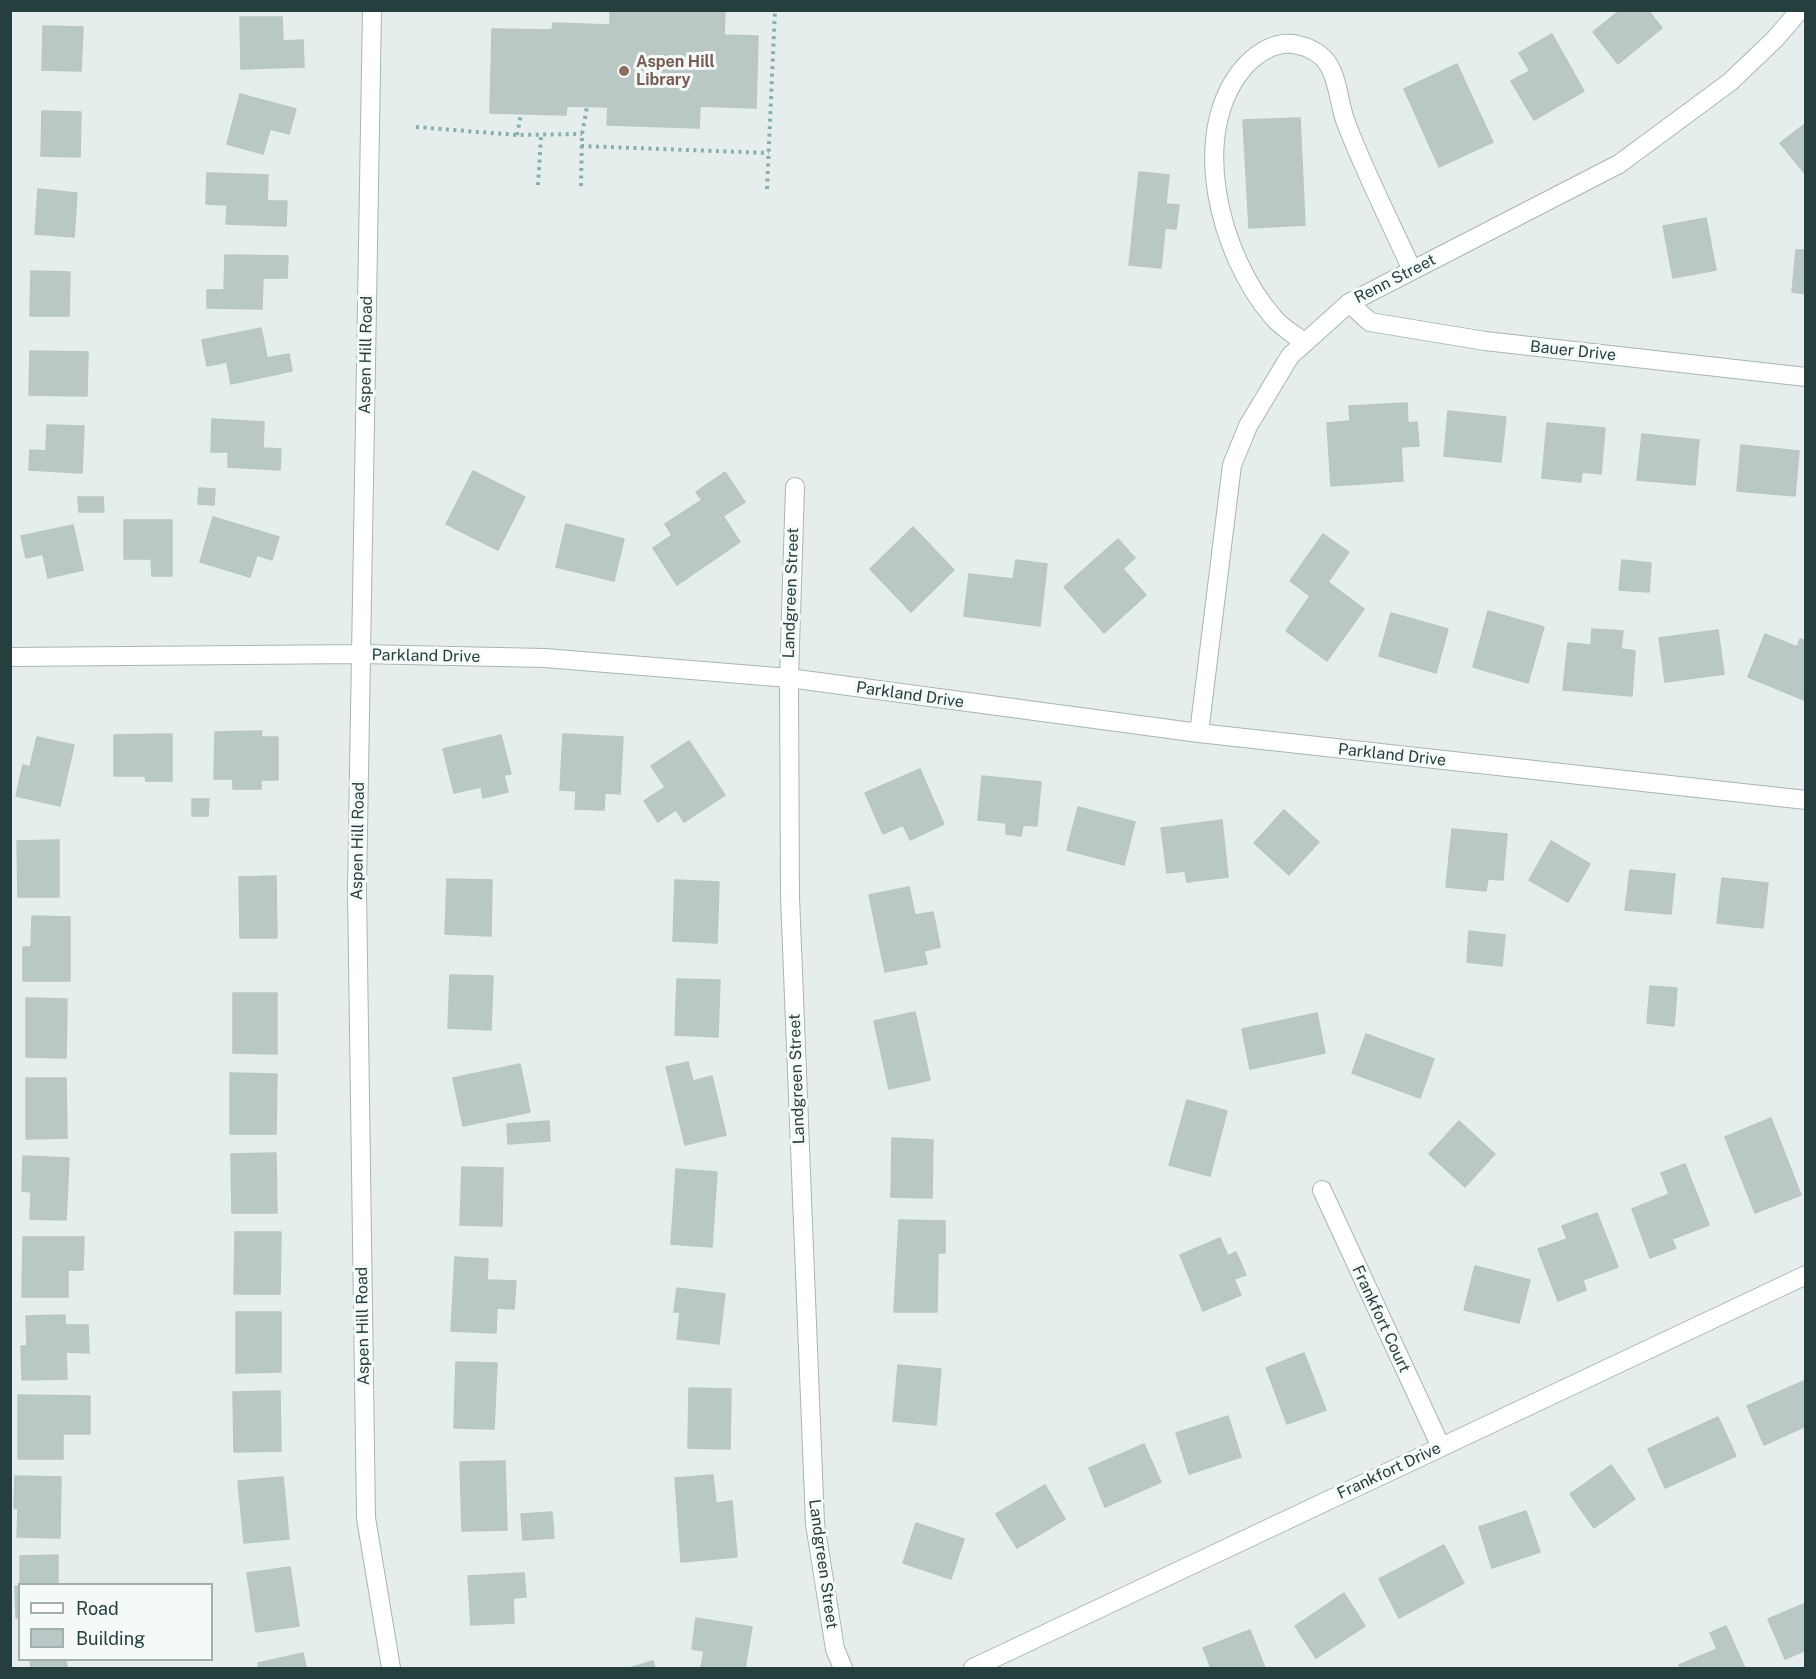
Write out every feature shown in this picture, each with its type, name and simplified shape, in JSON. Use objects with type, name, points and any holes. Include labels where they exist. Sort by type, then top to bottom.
[{"type":"street","name":"Aspen Hill Road","points":[[372,10],[357,890],[366,1518],[391,1668]]},
{"type":"street","name":"Renn Street","points":[[1199,733],[1232,465],[1248,426],[1290,356],[1349,303],[1619,164],[1730,82],[1775,39],[1800,10]]},
{"type":"street","points":[[1305,343],[1273,318],[1239,266],[1217,199],[1215,135],[1226,98],[1237,76],[1260,50],[1290,43],[1310,48],[1328,63],[1346,121],[1412,270]]},
{"type":"street","name":"Bauer Drive","points":[[1349,303],[1370,322],[1485,341],[1806,377]]},
{"type":"street","name":"Landgreen Street","points":[[795,487],[789,678],[790,897],[815,1524],[835,1649],[843,1668]]},
{"type":"street","name":"Parkland Drive","points":[[10,657],[360,654],[545,658],[789,678],[1199,733],[1806,800]]},
{"type":"street","name":"Frankfort Court","points":[[1322,1190],[1441,1447]]},
{"type":"street","name":"Frankfort Drive","points":[[973,1668],[1806,1275]]},
{"type":"path","points":[[766,189],[775,10]]},
{"type":"path","points":[[581,186],[581,146],[587,106]]},
{"type":"path","points":[[517,135],[521,114]]},
{"type":"path","points":[[416,127],[517,135],[582,135]]},
{"type":"path","points":[[538,185],[541,136]]},
{"type":"path","points":[[581,146],[769,153]]},
{"type":"building","name":"Aspen Hill Library","points":[[610,10],[725,10],[724,35],[758,36],[756,108],[700,106],[699,128],[607,125],[608,107],[567,106],[566,115],[490,113],[492,29],[552,30],[553,23],[610,25]]},
{"type":"building","points":[[1620,10],[1648,10],[1662,28],[1618,64],[1593,32]]},
{"type":"building","points":[[240,17],[282,17],[283,41],[303,40],[304,67],[241,69]]},
{"type":"building","points":[[43,26],[83,27],[81,71],[42,70]]},
{"type":"building","points":[[1552,34],[1584,91],[1534,120],[1511,81],[1530,71],[1519,53]]},
{"type":"building","points":[[1457,64],[1493,142],[1439,167],[1404,89]]},
{"type":"building","points":[[240,94],[296,109],[289,134],[270,129],[263,154],[227,144]]},
{"type":"building","points":[[42,111],[81,112],[80,157],[41,156]]},
{"type":"building","points":[[1300,118],[1305,225],[1249,228],[1243,120]]},
{"type":"building","points":[[1806,123],[1806,175],[1780,143]]},
{"type":"building","points":[[1139,172],[1169,175],[1166,204],[1179,205],[1176,229],[1165,228],[1161,268],[1129,265]]},
{"type":"building","points":[[207,173],[268,175],[267,201],[287,201],[286,226],[226,224],[227,205],[206,204]]},
{"type":"building","points":[[38,189],[77,193],[74,237],[35,234]]},
{"type":"building","points":[[1706,218],[1716,270],[1673,278],[1663,226]]},
{"type":"building","points":[[1796,250],[1806,250],[1806,294],[1792,292]]},
{"type":"building","points":[[225,255],[288,256],[287,278],[263,278],[262,309],[207,308],[207,290],[224,290]]},
{"type":"building","points":[[31,271],[70,272],[69,316],[30,316]]},
{"type":"building","points":[[261,328],[267,358],[289,354],[292,371],[231,384],[227,362],[207,366],[202,340]]},
{"type":"building","points":[[30,351],[88,352],[87,396],[29,395]]},
{"type":"building","points":[[1407,403],[1408,423],[1417,422],[1419,446],[1401,447],[1403,481],[1331,486],[1327,423],[1350,421],[1349,406]]},
{"type":"building","points":[[1448,411],[1506,417],[1501,462],[1444,456]]},
{"type":"building","points":[[212,419],[264,422],[263,448],[281,449],[280,470],[228,467],[228,452],[211,452]]},
{"type":"building","points":[[1547,423],[1605,428],[1601,474],[1582,472],[1581,482],[1542,478]]},
{"type":"building","points":[[47,425],[84,426],[82,473],[29,470],[30,450],[46,451]]},
{"type":"building","points":[[1642,434],[1699,440],[1695,485],[1637,480]]},
{"type":"building","points":[[1741,445],[1799,451],[1795,496],[1737,491]]},
{"type":"building","points":[[473,471],[525,497],[498,550],[446,524]]},
{"type":"building","points":[[725,472],[745,502],[723,516],[740,542],[677,585],[653,548],[672,535],[665,524],[702,500],[696,492]]},
{"type":"building","points":[[199,488],[215,489],[214,505],[198,504]]},
{"type":"building","points":[[78,497],[103,497],[104,512],[79,512]]},
{"type":"building","points":[[213,517],[279,537],[272,560],[257,555],[250,577],[200,562]]},
{"type":"building","points":[[124,520],[172,520],[172,576],[152,576],[151,559],[124,559]]},
{"type":"building","points":[[566,524],[624,539],[614,581],[556,567]]},
{"type":"building","points":[[73,525],[83,570],[48,578],[43,554],[26,558],[21,536]]},
{"type":"building","points":[[913,527],[954,570],[911,612],[870,569]]},
{"type":"building","points":[[1323,534],[1349,552],[1328,582],[1364,609],[1327,661],[1286,631],[1310,596],[1290,581]]},
{"type":"building","points":[[1118,539],[1135,558],[1123,569],[1146,595],[1104,633],[1064,587]]},
{"type":"building","points":[[1016,560],[1047,564],[1040,626],[964,616],[969,574],[1013,579]]},
{"type":"building","points":[[1622,560],[1651,563],[1649,592],[1619,590]]},
{"type":"building","points":[[1488,611],[1544,627],[1528,683],[1473,667]]},
{"type":"building","points":[[1391,613],[1448,629],[1436,673],[1379,656]]},
{"type":"building","points":[[1592,629],[1623,631],[1621,649],[1635,651],[1632,696],[1563,690],[1568,643],[1591,645]]},
{"type":"building","points":[[1718,630],[1724,674],[1665,682],[1659,638]]},
{"type":"building","points":[[1765,634],[1797,647],[1800,639],[1806,641],[1804,700],[1748,677]]},
{"type":"building","points":[[262,731],[261,737],[278,737],[278,780],[261,780],[261,789],[233,789],[233,779],[214,779],[215,732]]},
{"type":"building","points":[[172,734],[172,781],[146,781],[145,776],[114,776],[114,735]]},
{"type":"building","points":[[563,734],[623,737],[620,794],[605,793],[604,810],[575,809],[576,791],[560,790]]},
{"type":"building","points":[[501,735],[511,774],[504,775],[508,792],[483,798],[481,787],[454,793],[443,749]]},
{"type":"building","points":[[37,737],[74,745],[60,806],[16,796],[23,765],[30,767]]},
{"type":"building","points":[[689,741],[725,795],[684,822],[676,810],[658,822],[644,801],[665,787],[651,766]]},
{"type":"building","points":[[920,769],[944,824],[910,840],[903,825],[883,834],[865,793]]},
{"type":"building","points":[[982,776],[1041,782],[1037,826],[1023,825],[1021,836],[1006,834],[1006,823],[978,820]]},
{"type":"building","points":[[192,799],[209,799],[208,816],[192,816]]},
{"type":"building","points":[[1078,807],[1135,822],[1124,865],[1067,850]]},
{"type":"building","points":[[1284,810],[1319,842],[1289,875],[1254,843]]},
{"type":"building","points":[[1222,820],[1228,877],[1187,882],[1185,871],[1167,873],[1161,828]]},
{"type":"building","points":[[1452,829],[1507,834],[1503,880],[1488,879],[1486,891],[1446,887]]},
{"type":"building","points":[[59,840],[59,897],[18,897],[17,841]]},
{"type":"building","points":[[1551,841],[1590,864],[1568,902],[1529,880]]},
{"type":"building","points":[[1630,870],[1675,874],[1671,914],[1625,910]]},
{"type":"building","points":[[276,876],[277,938],[240,938],[239,877]]},
{"type":"building","points":[[1722,878],[1768,883],[1763,928],[1717,923]]},
{"type":"building","points":[[447,879],[492,880],[491,936],[445,934]]},
{"type":"building","points":[[675,880],[719,882],[717,943],[673,941]]},
{"type":"building","points":[[909,887],[915,915],[933,912],[940,947],[924,951],[927,964],[885,972],[869,895]]},
{"type":"building","points":[[32,916],[70,917],[70,981],[23,981],[23,947],[31,947]]},
{"type":"building","points":[[1469,931],[1505,935],[1502,966],[1467,962]]},
{"type":"building","points":[[450,975],[493,976],[491,1030],[448,1028]]},
{"type":"building","points":[[677,979],[720,980],[718,1037],[675,1035]]},
{"type":"building","points":[[1650,986],[1677,988],[1674,1026],[1647,1023]]},
{"type":"building","points":[[233,993],[277,993],[277,1054],[233,1053]]},
{"type":"building","points":[[26,998],[67,999],[66,1058],[26,1057]]},
{"type":"building","points":[[915,1012],[930,1080],[889,1089],[874,1021]]},
{"type":"building","points":[[1317,1013],[1325,1053],[1250,1069],[1242,1029]]},
{"type":"building","points":[[1366,1034],[1434,1059],[1420,1098],[1352,1073]]},
{"type":"building","points":[[688,1062],[693,1081],[712,1076],[726,1135],[685,1145],[666,1067]]},
{"type":"building","points":[[520,1064],[530,1112],[463,1126],[453,1078]]},
{"type":"building","points":[[230,1073],[277,1074],[276,1134],[230,1134]]},
{"type":"building","points":[[26,1078],[66,1078],[67,1138],[26,1139]]},
{"type":"building","points":[[1187,1100],[1227,1111],[1210,1176],[1169,1165]]},
{"type":"building","points":[[1771,1118],[1801,1195],[1755,1213],[1725,1137]]},
{"type":"building","points":[[549,1121],[550,1141],[508,1144],[507,1124]]},
{"type":"building","points":[[1459,1121],[1495,1154],[1465,1187],[1429,1154]]},
{"type":"building","points":[[892,1138],[933,1140],[932,1198],[891,1197]]},
{"type":"building","points":[[276,1153],[277,1213],[232,1213],[231,1154]]},
{"type":"building","points":[[23,1156],[69,1158],[66,1220],[30,1219],[31,1192],[22,1191]]},
{"type":"building","points":[[1685,1164],[1709,1225],[1672,1239],[1676,1248],[1650,1258],[1632,1209],[1669,1194],[1661,1173]]},
{"type":"building","points":[[462,1167],[503,1168],[502,1226],[460,1225]]},
{"type":"building","points":[[676,1169],[717,1172],[712,1247],[671,1244]]},
{"type":"building","points":[[1597,1213],[1618,1267],[1583,1280],[1586,1290],[1558,1301],[1538,1249],[1567,1239],[1562,1226]]},
{"type":"building","points":[[899,1220],[945,1221],[945,1253],[938,1253],[937,1312],[894,1312]]},
{"type":"building","points":[[235,1232],[281,1232],[280,1294],[234,1294]]},
{"type":"building","points":[[23,1237],[84,1237],[83,1270],[68,1270],[68,1297],[22,1297]]},
{"type":"building","points":[[1220,1238],[1228,1256],[1236,1252],[1246,1275],[1234,1279],[1241,1295],[1203,1311],[1180,1255]]},
{"type":"building","points":[[455,1257],[488,1259],[487,1280],[516,1281],[514,1309],[497,1308],[496,1333],[451,1331]]},
{"type":"building","points":[[1475,1266],[1530,1280],[1519,1323],[1464,1310]]},
{"type":"building","points":[[677,1288],[725,1294],[719,1344],[677,1339],[680,1312],[674,1312]]},
{"type":"building","points":[[236,1312],[281,1312],[281,1372],[236,1373]]},
{"type":"building","points":[[65,1315],[65,1325],[88,1325],[89,1353],[66,1352],[67,1379],[22,1380],[21,1346],[27,1346],[26,1316]]},
{"type":"building","points":[[1304,1353],[1326,1410],[1287,1424],[1266,1368]]},
{"type":"building","points":[[456,1362],[497,1363],[494,1429],[454,1428]]},
{"type":"building","points":[[898,1365],[941,1369],[936,1425],[893,1421]]},
{"type":"building","points":[[1806,1380],[1806,1426],[1764,1445],[1747,1406]]},
{"type":"building","points":[[689,1388],[731,1389],[730,1449],[688,1448]]},
{"type":"building","points":[[280,1391],[281,1451],[234,1452],[233,1392]]},
{"type":"building","points":[[18,1395],[90,1396],[90,1434],[63,1434],[63,1459],[18,1459]]},
{"type":"building","points":[[1228,1416],[1241,1457],[1189,1474],[1176,1433]]},
{"type":"building","points":[[1718,1417],[1736,1456],[1665,1488],[1648,1449]]},
{"type":"building","points":[[1144,1444],[1161,1482],[1105,1507],[1089,1468]]},
{"type":"building","points":[[505,1461],[507,1530],[462,1531],[460,1462]]},
{"type":"building","points":[[1611,1465],[1635,1499],[1594,1528],[1570,1494]]},
{"type":"building","points":[[713,1475],[716,1503],[732,1501],[737,1557],[681,1562],[675,1478]]},
{"type":"building","points":[[15,1476],[61,1477],[60,1538],[17,1537],[18,1509],[14,1508]]},
{"type":"building","points":[[283,1477],[289,1539],[244,1543],[238,1481]]},
{"type":"building","points":[[1045,1485],[1065,1519],[1017,1548],[996,1514]]},
{"type":"building","points":[[1526,1511],[1540,1552],[1492,1568],[1479,1527]]},
{"type":"building","points":[[552,1512],[554,1538],[523,1540],[521,1514]]},
{"type":"building","points":[[916,1523],[964,1539],[951,1579],[903,1563]]},
{"type":"building","points":[[1444,1545],[1464,1583],[1399,1618],[1379,1579]]},
{"type":"building","points":[[58,1555],[58,1583],[20,1583],[20,1556]]},
{"type":"building","points":[[290,1567],[299,1626],[256,1632],[247,1573]]},
{"type":"building","points":[[524,1573],[526,1597],[513,1598],[514,1623],[471,1625],[468,1576]]},
{"type":"building","points":[[15,1586],[18,1586],[18,1618],[16,1618]]},
{"type":"building","points":[[1344,1593],[1365,1626],[1316,1658],[1295,1626]]},
{"type":"building","points":[[1806,1603],[1806,1650],[1785,1659],[1768,1619]]},
{"type":"building","points":[[696,1618],[752,1627],[745,1668],[701,1668],[704,1651],[692,1649]]},
{"type":"building","points":[[1726,1626],[1745,1668],[1681,1668],[1679,1665],[1717,1649],[1710,1633]]},
{"type":"building","points":[[1250,1630],[1265,1668],[1211,1668],[1203,1648]]},
{"type":"building","points":[[303,1653],[306,1668],[259,1668],[258,1663]]},
{"type":"building","points":[[30,1661],[66,1661],[67,1668],[31,1668]]},
{"type":"building","points":[[653,1661],[655,1668],[629,1668]]},
{"type":"place","name":"Aspen Hill Library","points":[[624,71]]}]
